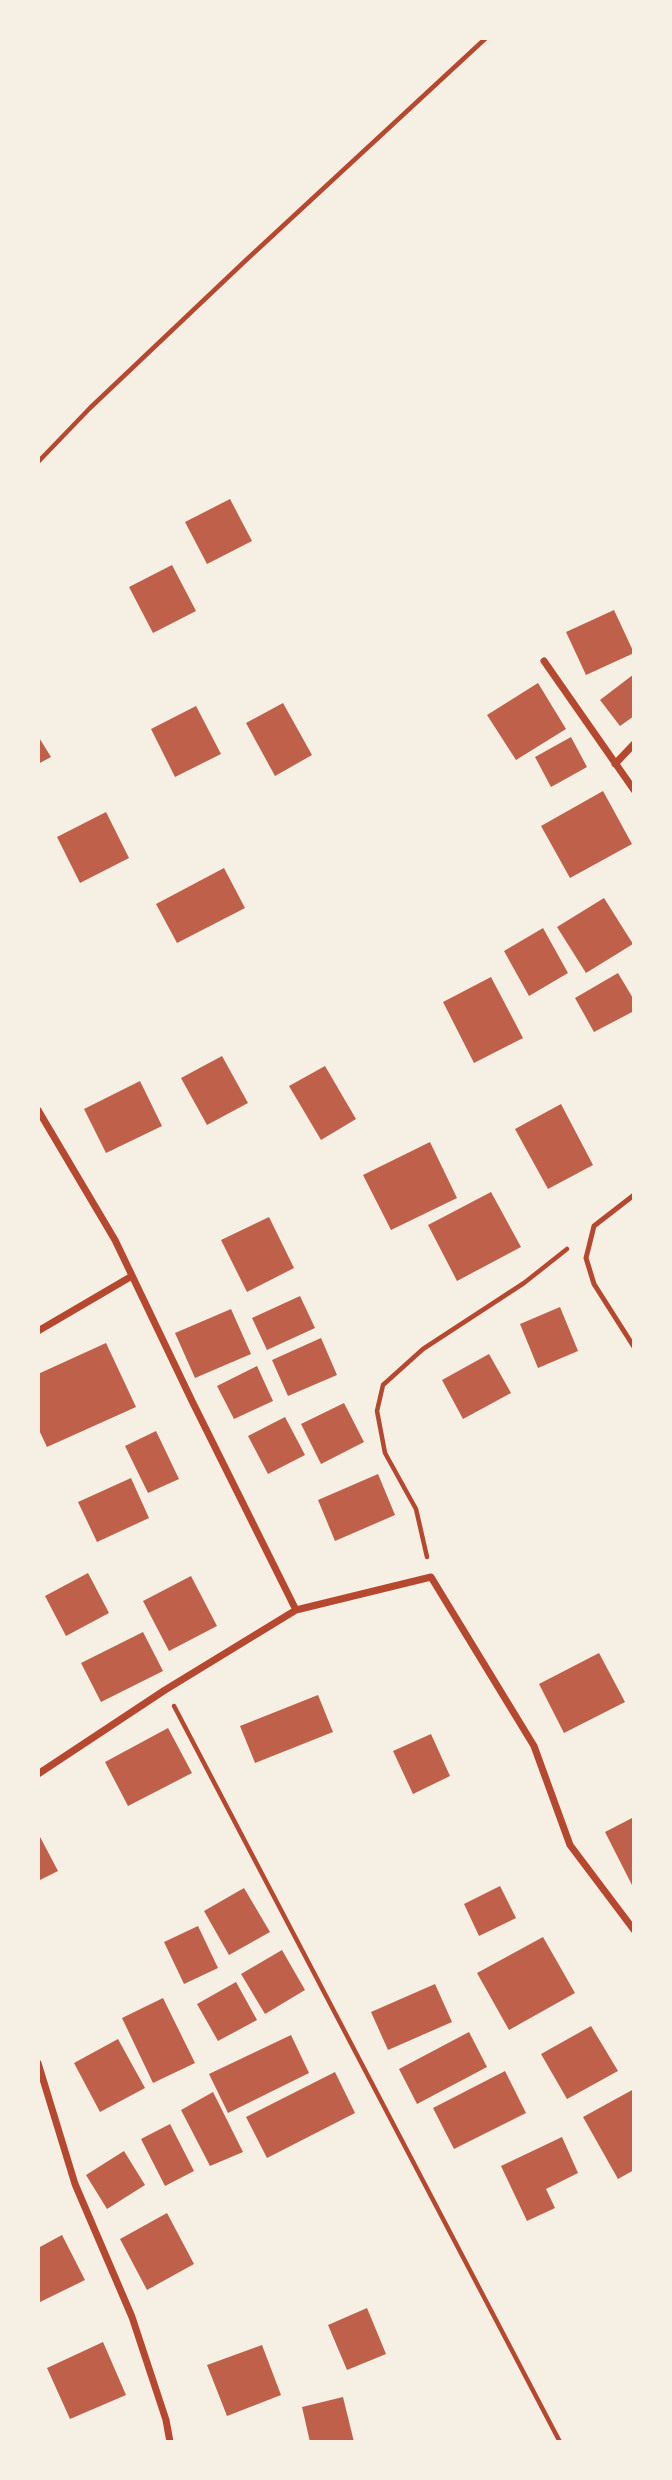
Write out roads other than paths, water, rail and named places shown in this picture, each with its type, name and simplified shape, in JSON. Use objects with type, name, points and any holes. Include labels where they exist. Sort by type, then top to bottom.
[{"type":"street","points":[[544,661],[634,789]]},
{"type":"street","points":[[615,764],[634,744]]},
{"type":"street","points":[[38,1110],[115,1240],[296,1610]]},
{"type":"street","points":[[38,1331],[132,1276]]},
{"type":"street","points":[[38,1774],[165,1690],[296,1610],[431,1577],[534,1746],[570,1845],[634,1930]]},
{"type":"street","points":[[38,2063],[75,2184],[132,2317],[166,2420],[170,2441]]},
{"type":"lane","points":[[634,1195],[594,1226],[586,1258],[594,1284],[634,1347]]}]
